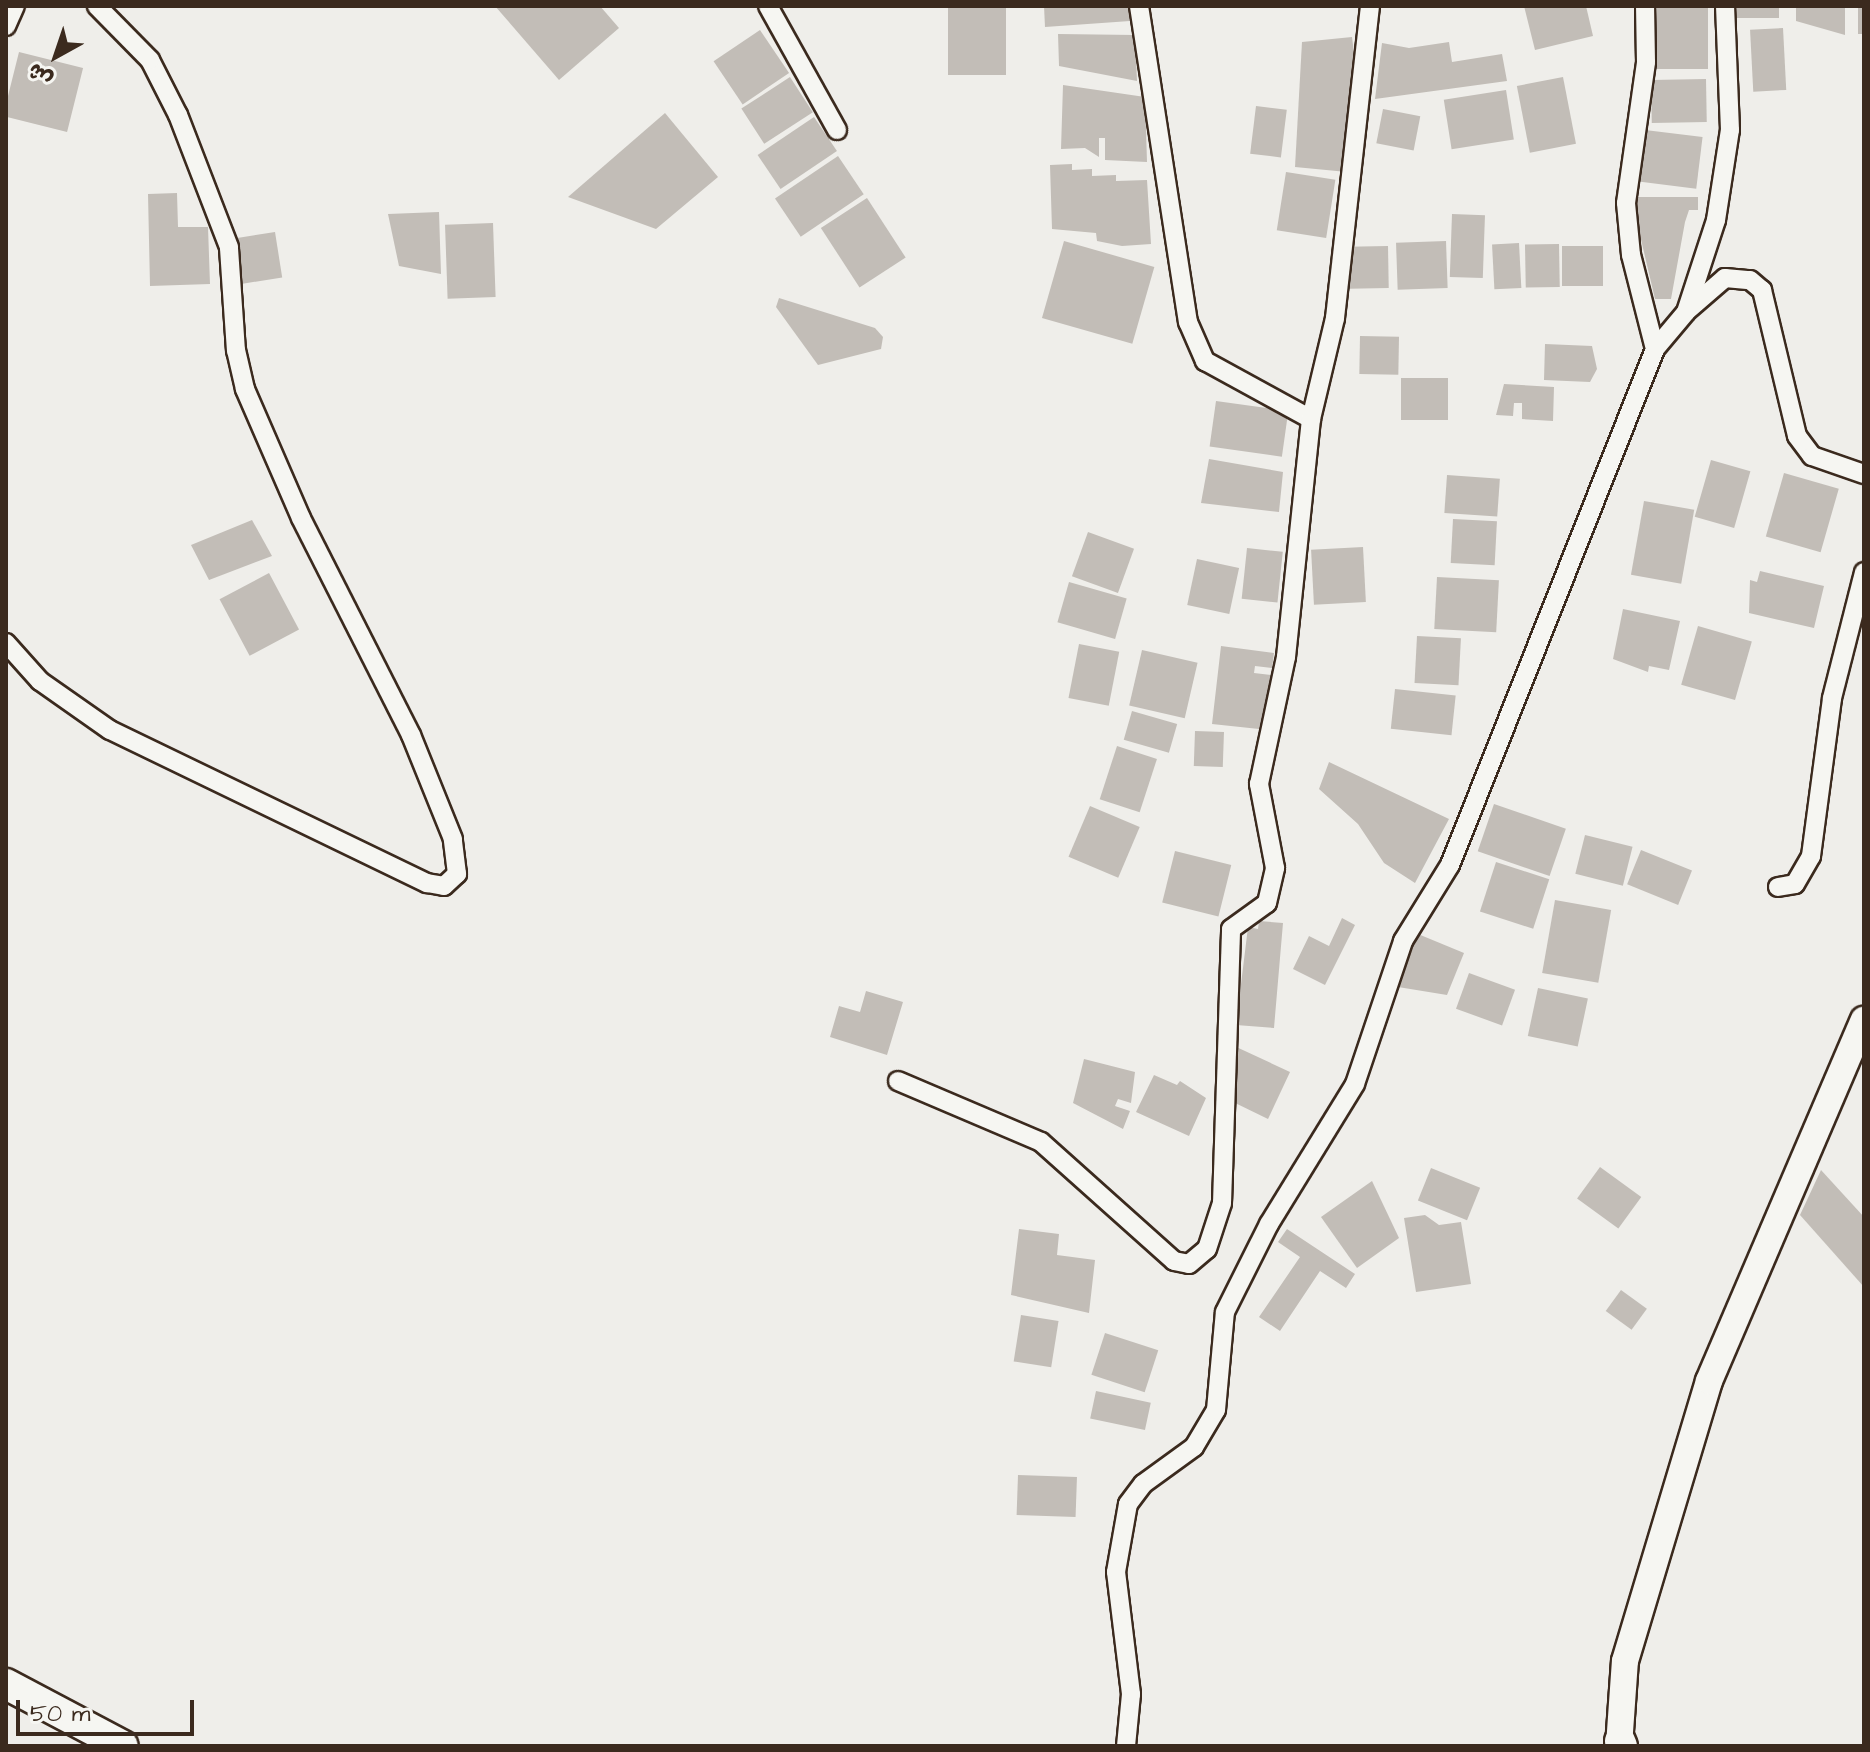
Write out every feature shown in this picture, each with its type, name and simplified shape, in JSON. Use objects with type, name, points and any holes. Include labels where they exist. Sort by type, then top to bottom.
[{"type":"highway","points":[[6,1684],[123,1746]]},
{"type":"main road","points":[[1618,1745],[1625,1661],[1709,1381],[1864,1020]]},
{"type":"street","points":[[6,26],[15,6]]},
{"type":"street","points":[[6,643],[40,681],[110,730],[427,883],[444,886],[457,874],[453,839],[411,735],[301,518],[245,389],[236,351],[229,247],[178,115],[150,60],[97,6]]},
{"type":"street","points":[[768,6],[837,130]]},
{"type":"street","points":[[1139,6],[1188,322],[1205,361],[1311,419]]},
{"type":"street","points":[[898,1081],[1041,1142],[1174,1261],[1189,1264],[1207,1249],[1222,1203],[1231,929],[1267,903],[1275,868],[1259,784],[1286,657],[1311,419],[1335,318],[1370,6]]},
{"type":"street","points":[[1645,6],[1646,62],[1626,203],[1655,349]]},
{"type":"street","points":[[1686,312],[1716,220],[1730,130],[1725,6]]},
{"type":"street","points":[[1126,1746],[1131,1694],[1116,1572],[1128,1504],[1143,1484],[1194,1447],[1216,1410],[1225,1312],[1269,1224],[1355,1084],[1403,941],[1450,865],[1655,349],[1686,312],[1725,278],[1750,280],[1762,290],[1797,436],[1812,456],[1864,474]]},
{"type":"street","points":[[1778,887],[1795,884],[1811,856],[1832,698],[1864,572]]},
{"type":"building","points":[[495,6],[600,6],[619,28],[559,80]]},
{"type":"building","points":[[948,6],[1006,6],[1006,75],[948,75]]},
{"type":"building","points":[[1044,6],[1129,6],[1130,21],[1045,27]]},
{"type":"building","points":[[1524,6],[1586,6],[1593,36],[1535,50]]},
{"type":"building","points":[[1653,6],[1708,6],[1708,69],[1653,69]]},
{"type":"building","points":[[1735,6],[1779,6],[1779,18],[1735,18]]},
{"type":"building","points":[[1796,6],[1845,6],[1845,35],[1796,21]]},
{"type":"building","points":[[1858,6],[1864,6],[1864,34],[1858,34]]},
{"type":"building","points":[[1783,28],[1786,90],[1753,92],[1750,30]]},
{"type":"building","points":[[760,30],[789,73],[743,104],[714,61]]},
{"type":"building","points":[[1058,34],[1135,35],[1137,81],[1059,66]]},
{"type":"building","points":[[1352,37],[1356,69],[1347,172],[1295,167],[1302,42]]},
{"type":"building","points":[[1449,42],[1452,62],[1502,54],[1507,81],[1375,99],[1382,43],[1409,48]]},
{"type":"building","points":[[19,52],[83,68],[67,132],[6,117],[6,104]]},
{"type":"building","points":[[790,77],[813,112],[764,144],[741,109]]},
{"type":"building","points":[[1563,77],[1576,144],[1530,153],[1517,86]]},
{"type":"building","points":[[1706,79],[1707,122],[1652,123],[1651,80]]},
{"type":"building","points":[[1063,85],[1145,97],[1147,162],[1105,160],[1105,138],[1099,138],[1099,157],[1085,148],[1061,149]]},
{"type":"building","points":[[1506,90],[1514,139],[1452,149],[1444,100]]},
{"type":"building","points":[[1256,106],[1287,110],[1281,157],[1250,154]]},
{"type":"building","points":[[1383,109],[1420,116],[1414,151],[1376,143]]},
{"type":"building","points":[[665,113],[718,177],[656,229],[568,197]]},
{"type":"building","points":[[814,117],[837,151],[781,189],[758,155]]},
{"type":"building","points":[[1645,130],[1703,137],[1696,189],[1639,182]]},
{"type":"building","points":[[838,156],[864,194],[801,237],[775,198]]},
{"type":"building","points":[[1072,164],[1072,170],[1092,169],[1092,176],[1116,175],[1116,181],[1147,180],[1151,244],[1122,246],[1097,241],[1096,233],[1052,229],[1050,165]]},
{"type":"building","points":[[1286,172],[1335,180],[1326,238],[1277,230]]},
{"type":"building","points":[[177,193],[178,227],[208,227],[210,284],[150,286],[148,194]]},
{"type":"building","points":[[1631,197],[1698,197],[1698,210],[1689,210],[1685,222],[1671,299],[1655,299]]},
{"type":"building","points":[[867,198],[906,258],[860,288],[821,228]]},
{"type":"building","points":[[439,212],[441,274],[399,266],[388,214]]},
{"type":"building","points":[[1452,214],[1485,215],[1483,278],[1450,277]]},
{"type":"building","points":[[493,223],[496,297],[448,299],[445,225]]},
{"type":"building","points":[[275,232],[282,277],[240,284],[233,239]]},
{"type":"building","points":[[1064,241],[1154,267],[1132,344],[1042,318]]},
{"type":"building","points":[[1446,241],[1448,288],[1398,290],[1396,243]]},
{"type":"building","points":[[1519,243],[1521,288],[1494,289],[1492,244]]},
{"type":"building","points":[[1559,244],[1560,287],[1526,288],[1525,245]]},
{"type":"building","points":[[1388,246],[1389,288],[1349,289],[1348,247]]},
{"type":"building","points":[[1562,246],[1603,246],[1603,286],[1562,286]]},
{"type":"building","points":[[779,298],[875,328],[883,337],[881,349],[818,365],[776,307]]},
{"type":"building","points":[[1360,336],[1399,337],[1398,375],[1359,374]]},
{"type":"building","points":[[1545,344],[1592,346],[1597,369],[1590,382],[1544,380]]},
{"type":"building","points":[[1401,378],[1448,378],[1448,420],[1401,420]]},
{"type":"building","points":[[1504,384],[1554,387],[1553,421],[1522,419],[1522,403],[1514,403],[1513,416],[1496,415]]},
{"type":"building","points":[[1216,401],[1288,411],[1282,457],[1210,447]]},
{"type":"building","points":[[1209,459],[1283,472],[1279,512],[1201,503]]},
{"type":"building","points":[[1711,460],[1750,471],[1734,528],[1695,517]]},
{"type":"building","points":[[1784,473],[1839,489],[1821,552],[1766,536]]},
{"type":"building","points":[[1447,475],[1500,479],[1497,517],[1444,513]]},
{"type":"building","points":[[1644,501],[1694,510],[1681,584],[1631,575]]},
{"type":"building","points":[[1453,519],[1497,521],[1495,565],[1451,563]]},
{"type":"building","points":[[252,520],[272,556],[209,580],[191,545]]},
{"type":"building","points":[[1088,532],[1134,549],[1118,593],[1072,576]]},
{"type":"building","points":[[1363,547],[1366,602],[1314,605],[1311,550]]},
{"type":"building","points":[[1247,548],[1283,552],[1277,602],[1242,599]]},
{"type":"building","points":[[1197,559],[1239,568],[1229,614],[1187,605]]},
{"type":"building","points":[[1760,571],[1824,586],[1814,628],[1749,613],[1750,580],[1757,582]]},
{"type":"building","points":[[269,573],[299,630],[250,656],[220,599]]},
{"type":"building","points":[[1437,577],[1499,580],[1496,632],[1434,629]]},
{"type":"building","points":[[1069,582],[1127,599],[1115,639],[1057,622]]},
{"type":"building","points":[[1623,609],[1680,621],[1669,670],[1649,666],[1648,672],[1613,659]]},
{"type":"building","points":[[1698,626],[1752,641],[1735,700],[1681,685]]},
{"type":"building","points":[[1417,636],[1461,638],[1458,685],[1415,683]]},
{"type":"building","points":[[1079,644],[1119,652],[1109,706],[1069,698]]},
{"type":"building","points":[[1221,646],[1274,653],[1272,668],[1255,666],[1254,673],[1271,675],[1259,729],[1212,724]]},
{"type":"building","points":[[1142,650],[1198,663],[1185,718],[1129,706]]},
{"type":"building","points":[[1395,689],[1456,695],[1451,735],[1391,729]]},
{"type":"building","points":[[1132,711],[1177,724],[1169,753],[1124,740]]},
{"type":"building","points":[[1195,731],[1224,732],[1223,767],[1194,766]]},
{"type":"building","points":[[1117,746],[1157,759],[1140,812],[1100,799]]},
{"type":"building","points":[[1329,762],[1449,819],[1415,883],[1384,863],[1358,824],[1319,789]]},
{"type":"building","points":[[1494,804],[1566,829],[1550,876],[1478,851]]},
{"type":"building","points":[[1090,806],[1140,827],[1118,878],[1069,857]]},
{"type":"building","points":[[1585,835],[1633,847],[1623,886],[1575,874]]},
{"type":"building","points":[[1641,850],[1692,871],[1678,905],[1627,884]]},
{"type":"building","points":[[1175,851],[1231,865],[1218,916],[1162,902]]},
{"type":"building","points":[[1496,862],[1549,879],[1533,929],[1480,911]]},
{"type":"building","points":[[1555,900],[1611,910],[1598,983],[1542,973]]},
{"type":"building","points":[[1342,918],[1355,925],[1325,985],[1293,969],[1309,936],[1329,946]]},
{"type":"building","points":[[1259,921],[1283,923],[1274,1028],[1236,1025],[1248,927],[1258,929]]},
{"type":"building","points":[[1418,934],[1464,953],[1447,995],[1398,987]]},
{"type":"building","points":[[1469,973],[1515,990],[1502,1025],[1456,1009]]},
{"type":"building","points":[[1538,988],[1588,999],[1578,1047],[1528,1036]]},
{"type":"building","points":[[866,991],[903,1002],[887,1055],[830,1037],[839,1006],[860,1012]]},
{"type":"building","points":[[1232,1045],[1290,1072],[1268,1119],[1229,1100]]},
{"type":"building","points":[[1084,1059],[1135,1072],[1131,1103],[1118,1099],[1115,1106],[1130,1111],[1123,1129],[1073,1103]]},
{"type":"building","points":[[1154,1075],[1177,1085],[1180,1081],[1206,1098],[1189,1136],[1136,1112]]},
{"type":"building","points":[[1600,1167],[1641,1197],[1618,1229],[1577,1199]]},
{"type":"building","points":[[1431,1168],[1480,1188],[1467,1220],[1418,1200]]},
{"type":"building","points":[[1821,1170],[1864,1217],[1864,1287],[1800,1215]]},
{"type":"building","points":[[1372,1181],[1399,1238],[1357,1268],[1321,1217]]},
{"type":"building","points":[[1425,1215],[1439,1225],[1461,1222],[1471,1284],[1416,1292],[1404,1218]]},
{"type":"building","points":[[1019,1229],[1059,1234],[1057,1255],[1095,1260],[1089,1313],[1011,1295]]},
{"type":"building","points":[[1287,1229],[1355,1274],[1346,1288],[1320,1271],[1280,1331],[1259,1317],[1300,1257],[1278,1242]]},
{"type":"building","points":[[1621,1290],[1647,1309],[1632,1330],[1606,1311]]},
{"type":"building","points":[[1021,1315],[1059,1321],[1051,1367],[1014,1361]]},
{"type":"building","points":[[1105,1333],[1158,1350],[1145,1392],[1091,1375]]},
{"type":"building","points":[[1096,1391],[1151,1403],[1145,1430],[1090,1418]]},
{"type":"building","points":[[1018,1475],[1077,1477],[1076,1517],[1017,1515]]}]
